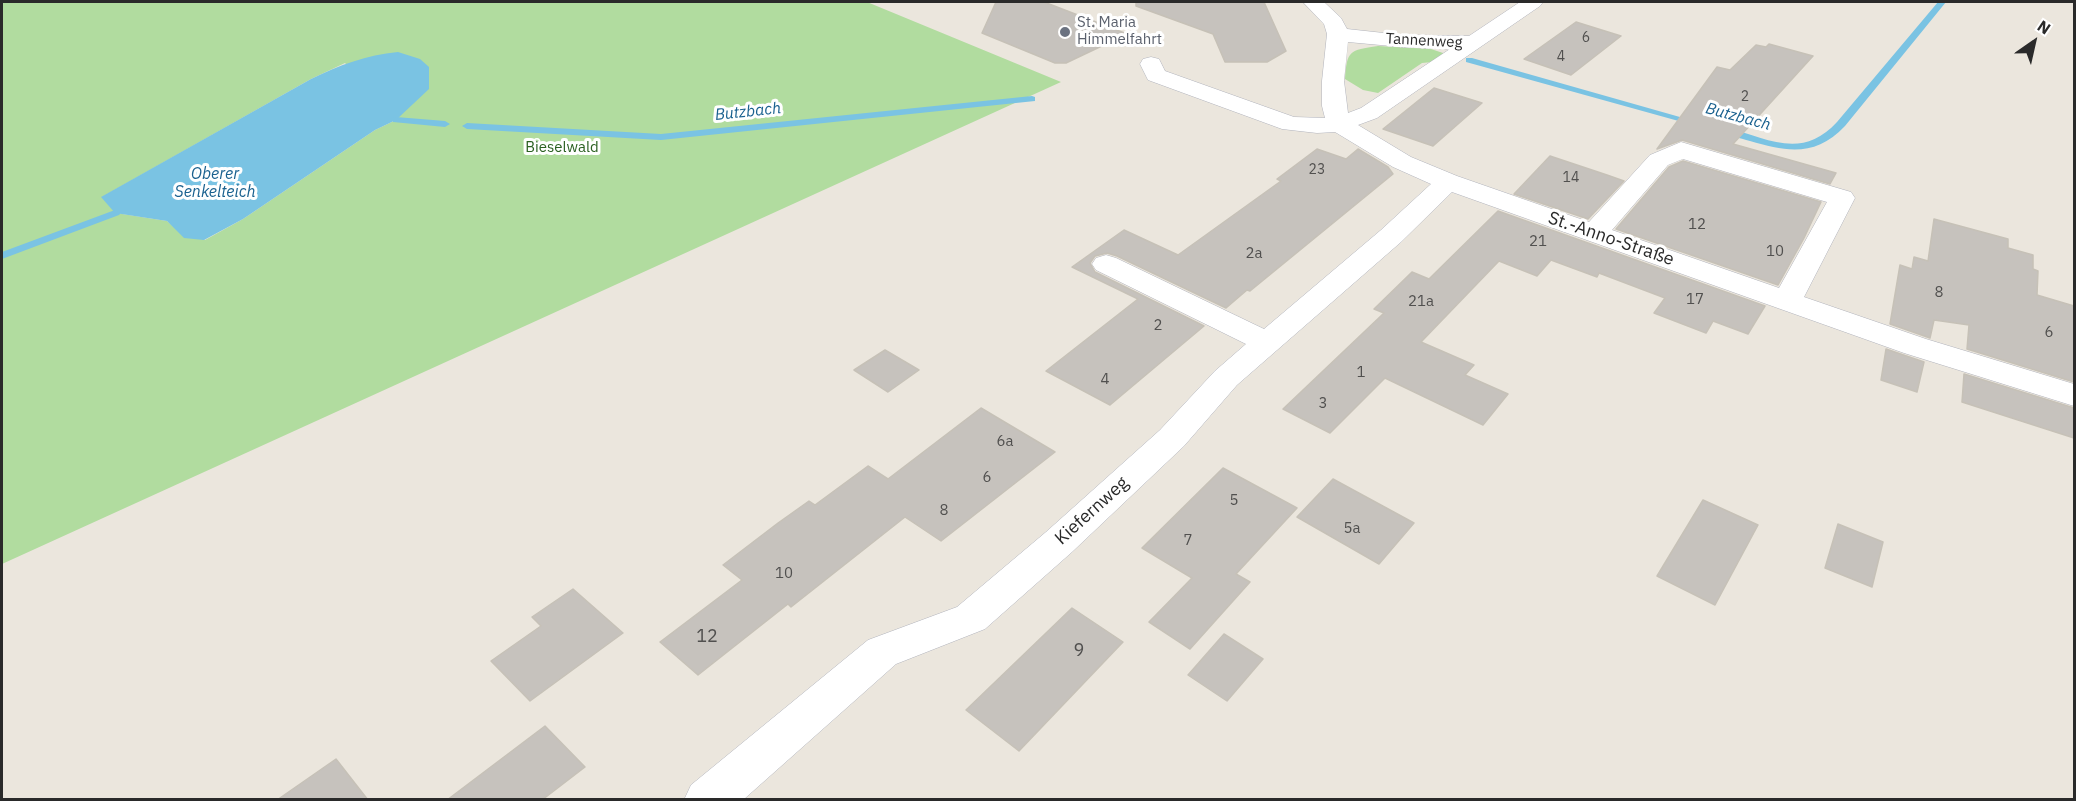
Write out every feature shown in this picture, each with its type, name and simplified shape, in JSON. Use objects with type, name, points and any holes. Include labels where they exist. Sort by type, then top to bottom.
[{"type":"street","points":[[1313,2],[1334,22],[1338,34],[1334,68],[1334,98],[1339,124]]},
{"type":"street","name":"Tannenweg","points":[[1338,34],[1402,41],[1474,43],[1533,2]]},
{"type":"street","points":[[1153,70],[1291,124],[1317,126],[1339,124],[1369,113],[1474,43]]},
{"type":"street","name":"St.-Anno-Straße","points":[[1339,124],[1402,162],[1448,182],[1915,346],[2074,395]]},
{"type":"street","points":[[1594,233],[1659,160],[1682,150],[1842,198],[1787,301]]},
{"type":"street","name":"Kiefernweg","points":[[707,800],[882,652],[971,618],[1059,542],[1172,438],[1226,378],[1391,236],[1448,182]]},
{"type":"street","points":[[1106,264],[1266,342]]},
{"type":"green space","name":"Bieselwald","points":[[2,2],[867,2],[1061,82],[2,564]],"holes":[[[345,63],[396,120],[375,130],[243,219],[205,240],[175,228],[167,221],[116,213],[102,197],[311,79]]]},
{"type":"green space","points":[[1378,46],[1431,49],[1446,54],[1442,61],[1422,63],[1378,93],[1363,90],[1345,79],[1351,54],[1361,49]]},
{"type":"water","name":"Oberer Senkelteich","points":[[398,52],[420,59],[429,67],[429,89],[396,120],[375,130],[243,219],[204,240],[184,238],[167,221],[115,213],[101,197],[311,79],[353,61]]},
{"type":"building","name":"St. Maria Himmelfahrt","points":[[996,2],[1044,2],[1127,34],[1066,63],[1055,63],[982,33]]},
{"type":"building","points":[[1136,2],[1264,2],[1286,51],[1267,62],[1225,62],[1213,34],[1136,6]]},
{"type":"building","points":[[1576,22],[1621,36],[1571,75],[1524,59]]},
{"type":"building","points":[[1769,44],[1813,56],[1733,144],[1836,173],[1830,184],[1682,140],[1657,149],[1717,67],[1730,70],[1756,45],[1766,47]]},
{"type":"building","points":[[1434,88],[1482,103],[1433,146],[1383,129]]},
{"type":"building","points":[[1317,149],[1346,159],[1358,149],[1388,167],[1393,174],[1226,308],[1117,256],[1107,253],[1095,256],[1090,263],[1095,272],[1204,326],[1110,405],[1046,371],[1138,299],[1072,267],[1124,230],[1178,255],[1281,181],[1277,179]]},
{"type":"building","points":[[1550,156],[1624,181],[1588,219],[1514,194]]},
{"type":"building","points":[[1683,161],[1821,202],[1778,285],[1616,229],[1669,167]]},
{"type":"building","points":[[1498,211],[1765,306],[1748,334],[1713,321],[1706,333],[1654,313],[1665,298],[1599,273],[1597,277],[1551,260],[1537,276],[1499,261],[1421,342],[1474,365],[1465,375],[1508,394],[1483,425],[1385,378],[1330,433],[1283,409],[1384,313],[1374,309],[1412,272],[1429,279]]},
{"type":"building","points":[[1934,219],[2008,239],[2008,248],[2033,255],[2033,269],[2038,271],[2037,295],[2074,306],[2074,382],[1967,349],[1969,325],[1934,320],[1930,338],[1890,324],[1900,265],[1912,269],[1914,257],[1928,261]]},
{"type":"building","points":[[1886,349],[1924,362],[1917,392],[1881,380]]},
{"type":"building","points":[[885,350],[919,370],[888,392],[854,370]]},
{"type":"building","points":[[1964,374],[2074,408],[2074,438],[1962,402]]},
{"type":"building","points":[[981,408],[1055,452],[941,541],[905,517],[791,607],[788,604],[698,675],[660,642],[742,580],[723,565],[778,523],[809,501],[815,505],[868,466],[888,479]]},
{"type":"building","points":[[1223,468],[1297,508],[1236,574],[1250,582],[1190,649],[1149,622],[1192,578],[1142,548]]},
{"type":"building","points":[[1333,479],[1414,523],[1379,564],[1297,517]]},
{"type":"building","points":[[1703,500],[1758,525],[1715,605],[1657,576]]},
{"type":"building","points":[[1838,524],[1883,542],[1872,587],[1825,568]]},
{"type":"building","points":[[573,589],[623,633],[530,701],[491,661],[541,626],[532,617]]},
{"type":"building","points":[[1072,608],[1123,642],[1019,751],[966,710]]},
{"type":"building","points":[[1224,634],[1263,659],[1227,701],[1188,675]]},
{"type":"building","points":[[545,726],[585,767],[542,800],[447,800]]},
{"type":"building","points":[[336,759],[368,800],[277,800]]},
{"type":"waterway","name":"Butzbach","points":[[1724,130],[1787,146],[1800,147],[1824,140],[1841,124],[1942,2]]},
{"type":"waterway","name":"Butzbach","points":[[1469,60],[1696,123]]},
{"type":"waterway","name":"Butzbach","points":[[467,126],[661,137],[1032,99]]},
{"type":"waterway","name":"Butzbach","points":[[396,120],[445,124]]},
{"type":"waterway","name":"Butzbach","points":[[2,256],[115,213]]},
{"type":"place","name":"St. Maria Himmelfahrt","points":[[1065,32]]}]
